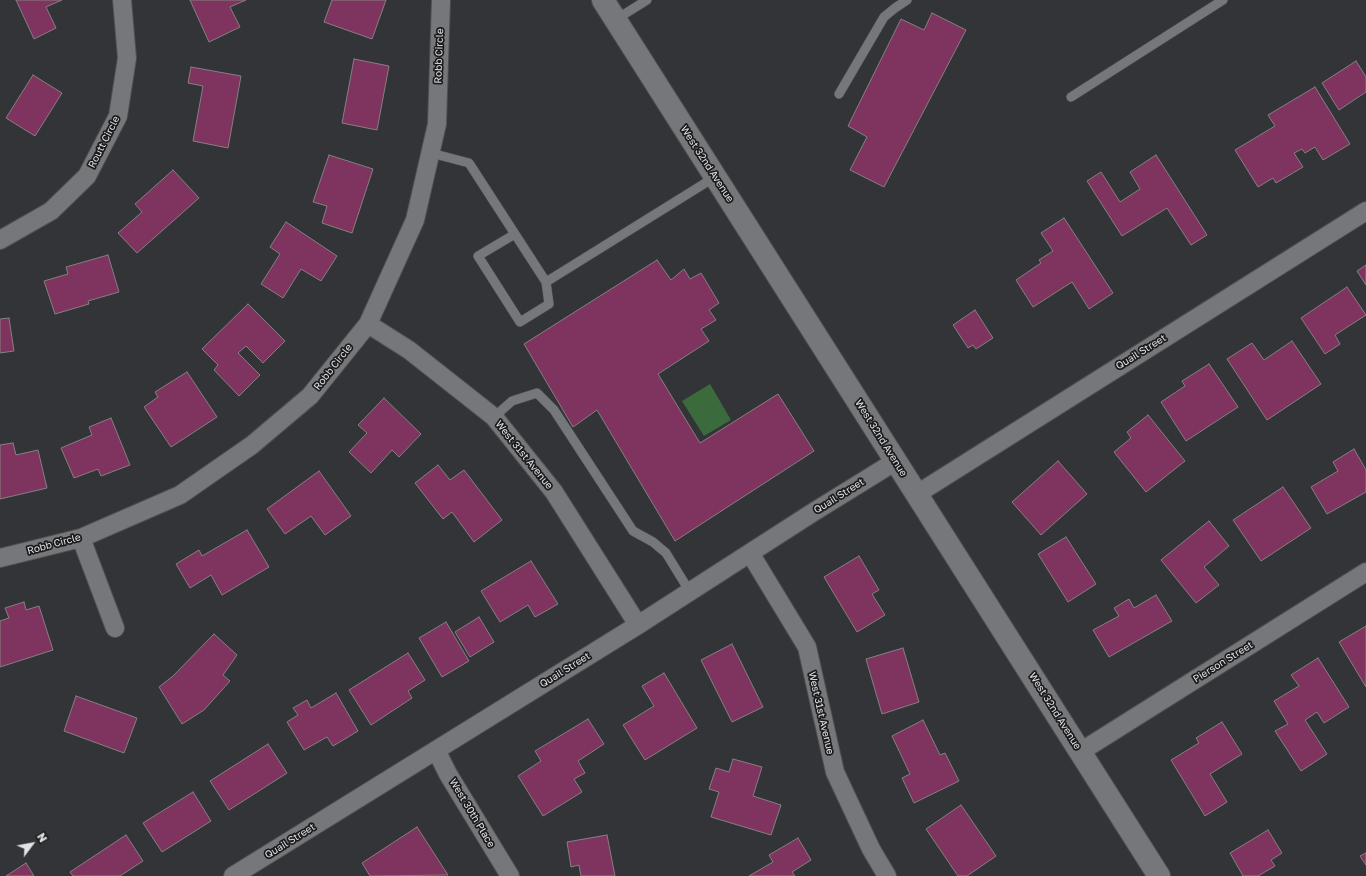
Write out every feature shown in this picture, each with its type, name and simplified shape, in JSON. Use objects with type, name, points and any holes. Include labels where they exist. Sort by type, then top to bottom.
[{"type":"street","name":"Routt Circle","points":[[0,240],[51,211],[86,176],[118,116],[127,58],[122,0]]},
{"type":"street","name":"Robb Circle","points":[[0,558],[81,538],[180,495],[252,445],[310,396],[368,324],[415,220],[438,124],[441,0]]},
{"type":"street","name":"West 32nd Avenue","points":[[603,0],[1159,876]]},
{"type":"street","name":"Quail Street","points":[[917,494],[1366,211]]},
{"type":"street","name":"West 31st Avenue","points":[[368,324],[409,350],[494,417],[554,492],[638,625]]},
{"type":"street","name":"Quail Street","points":[[233,876],[638,625],[896,461]]},
{"type":"street","points":[[81,538],[115,628]]},
{"type":"street","name":"West 31st Avenue","points":[[750,553],[807,647],[835,772],[871,849],[887,876]]},
{"type":"street","name":"Pierson Street","points":[[1080,752],[1366,572]]},
{"type":"street","name":"West 30th Place","points":[[436,750],[448,774],[510,876]]},
{"type":"lane","points":[[615,20],[647,0]]},
{"type":"lane","points":[[839,94],[884,17],[907,0]]},
{"type":"lane","points":[[1071,97],[1223,0]]},
{"type":"lane","points":[[431,153],[469,163],[515,234],[546,282],[549,304],[520,322],[478,256],[515,234]]},
{"type":"lane","points":[[546,282],[715,177]]},
{"type":"lane","points":[[494,417],[512,401],[537,393],[554,410],[633,531],[653,542],[666,553],[690,592]]},
{"type":"green space","points":[[710,384],[731,420],[704,436],[682,401]]},
{"type":"building","points":[[16,0],[62,0],[46,7],[56,28],[34,39]]},
{"type":"building","points":[[190,0],[246,0],[230,7],[240,27],[209,42]]},
{"type":"building","points":[[332,0],[386,0],[372,39],[324,22]]},
{"type":"building","points":[[932,13],[966,30],[884,187],[850,170],[867,137],[848,126],[901,19],[924,30]]},
{"type":"building","points":[[354,59],[389,66],[377,130],[342,123]]},
{"type":"building","points":[[1356,61],[1366,77],[1366,92],[1339,110],[1322,83]]},
{"type":"building","points":[[191,67],[241,76],[228,148],[193,141],[203,86],[188,83]]},
{"type":"building","points":[[33,75],[62,93],[35,136],[6,118]]},
{"type":"building","points":[[1315,87],[1350,144],[1323,160],[1315,147],[1305,153],[1302,149],[1294,153],[1303,167],[1276,183],[1273,178],[1258,187],[1235,150],[1275,126],[1268,115]]},
{"type":"building","points":[[329,155],[373,169],[352,233],[322,223],[327,206],[313,202]]},
{"type":"building","points":[[1156,155],[1207,235],[1191,245],[1167,208],[1122,236],[1087,181],[1101,172],[1120,202],[1140,189],[1130,172]]},
{"type":"building","points":[[173,170],[199,198],[137,253],[118,233],[142,212],[135,204]]},
{"type":"building","points":[[1064,218],[1113,293],[1089,309],[1072,282],[1033,307],[1016,280],[1041,263],[1039,260],[1053,251],[1041,233]]},
{"type":"building","points":[[286,222],[337,256],[321,281],[301,269],[283,298],[261,284],[280,254],[270,247]]},
{"type":"building","points":[[108,255],[119,292],[88,301],[89,304],[55,314],[44,281],[68,274],[66,267]]},
{"type":"building","points":[[657,260],[671,280],[684,269],[690,279],[701,273],[719,303],[709,310],[716,320],[701,329],[709,341],[658,374],[700,443],[778,394],[814,451],[675,541],[597,410],[573,427],[524,344]]},
{"type":"building","points":[[1366,265],[1366,285],[1357,271]]},
{"type":"building","points":[[1347,287],[1366,315],[1335,335],[1340,344],[1325,354],[1301,318]]},
{"type":"building","points":[[248,304],[285,341],[263,363],[246,346],[238,353],[260,375],[239,396],[214,370],[218,365],[202,349]]},
{"type":"building","points":[[975,310],[993,338],[976,349],[973,345],[968,348],[953,325]]},
{"type":"building","points":[[9,318],[14,351],[0,353],[0,319]]},
{"type":"building","points":[[1292,341],[1321,384],[1267,420],[1227,359],[1252,343],[1264,360]]},
{"type":"building","points":[[1209,364],[1238,407],[1186,441],[1161,402],[1185,386],[1182,381]]},
{"type":"building","points":[[187,372],[217,417],[171,447],[144,407],[158,397],[155,392]]},
{"type":"building","points":[[384,398],[421,434],[399,457],[392,450],[371,473],[349,452],[367,433],[358,425]]},
{"type":"building","points":[[1148,415],[1185,461],[1146,492],[1114,452],[1131,438],[1127,432]]},
{"type":"building","points":[[111,418],[130,465],[101,476],[98,469],[74,478],[61,448],[92,435],[89,427]]},
{"type":"building","points":[[13,443],[16,455],[38,450],[47,488],[0,499],[0,445]]},
{"type":"building","points":[[1354,449],[1366,470],[1366,492],[1327,514],[1311,487],[1338,471],[1333,462]]},
{"type":"building","points":[[1058,461],[1087,494],[1041,535],[1012,502]]},
{"type":"building","points":[[438,465],[450,480],[464,470],[502,520],[474,542],[452,512],[443,519],[415,483]]},
{"type":"building","points":[[319,471],[351,516],[325,535],[311,516],[285,534],[267,509]]},
{"type":"building","points":[[1283,487],[1311,528],[1261,561],[1233,520]]},
{"type":"building","points":[[1209,521],[1229,546],[1204,567],[1219,585],[1196,603],[1161,560]]},
{"type":"building","points":[[247,530],[269,567],[222,595],[211,575],[190,588],[176,564],[199,550],[202,556]]},
{"type":"building","points":[[1066,537],[1096,584],[1068,602],[1038,554]]},
{"type":"building","points":[[859,556],[879,590],[872,594],[885,615],[857,632],[824,577]]},
{"type":"building","points":[[531,561],[558,604],[535,617],[528,605],[500,622],[481,591]]},
{"type":"building","points":[[1156,595],[1172,621],[1109,657],[1093,630],[1119,616],[1114,608],[1129,599],[1134,608]]},
{"type":"building","points":[[24,602],[26,610],[39,606],[53,650],[0,667],[0,621],[9,618],[5,608]]},
{"type":"building","points":[[479,617],[494,642],[470,657],[455,632]]},
{"type":"building","points":[[446,622],[469,661],[442,677],[419,638]]},
{"type":"building","points":[[1366,626],[1366,687],[1339,642]]},
{"type":"building","points":[[214,634],[237,655],[223,675],[230,681],[204,710],[182,724],[159,687],[173,676]]},
{"type":"building","points":[[732,644],[763,707],[732,722],[701,660]]},
{"type":"building","points":[[903,648],[919,702],[882,714],[866,659]]},
{"type":"building","points":[[408,653],[425,680],[408,691],[412,698],[371,725],[349,690]]},
{"type":"building","points":[[1318,658],[1349,707],[1324,723],[1317,712],[1305,720],[1327,754],[1301,771],[1275,731],[1288,724],[1274,701],[1299,686],[1291,675]]},
{"type":"building","points":[[664,673],[697,728],[645,760],[623,725],[654,706],[642,686]]},
{"type":"building","points":[[336,693],[358,731],[333,746],[327,737],[304,750],[287,722],[298,715],[293,708],[307,700],[311,708]]},
{"type":"building","points":[[76,696],[137,718],[124,753],[64,731]]},
{"type":"building","points":[[588,719],[604,744],[578,761],[585,773],[574,779],[582,792],[543,816],[518,776],[541,761],[535,751]]},
{"type":"building","points":[[923,720],[940,755],[945,753],[959,781],[914,803],[902,778],[910,774],[892,736]]},
{"type":"building","points":[[1222,722],[1242,754],[1210,774],[1227,802],[1205,816],[1171,760],[1199,743],[1196,738]]},
{"type":"building","points":[[268,744],[287,773],[229,810],[210,781]]},
{"type":"building","points":[[733,759],[762,767],[753,796],[781,805],[771,835],[711,817],[719,792],[709,789],[716,768],[729,772]]},
{"type":"building","points":[[193,792],[211,821],[162,852],[143,823]]},
{"type":"building","points":[[961,805],[996,856],[967,876],[958,876],[926,829]]},
{"type":"building","points":[[417,827],[448,875],[370,876],[362,863]]},
{"type":"building","points":[[1268,830],[1282,853],[1271,860],[1275,866],[1258,876],[1243,876],[1230,853]]},
{"type":"building","points":[[126,835],[143,861],[120,876],[73,876],[70,872]]},
{"type":"building","points":[[607,835],[615,876],[581,876],[579,865],[571,867],[567,842]]},
{"type":"building","points":[[798,838],[811,860],[792,872],[795,876],[749,876],[773,862],[769,855]]},
{"type":"building","points":[[1366,853],[1366,865],[1360,856]]},
{"type":"building","points":[[26,863],[34,876],[6,876]]}]
